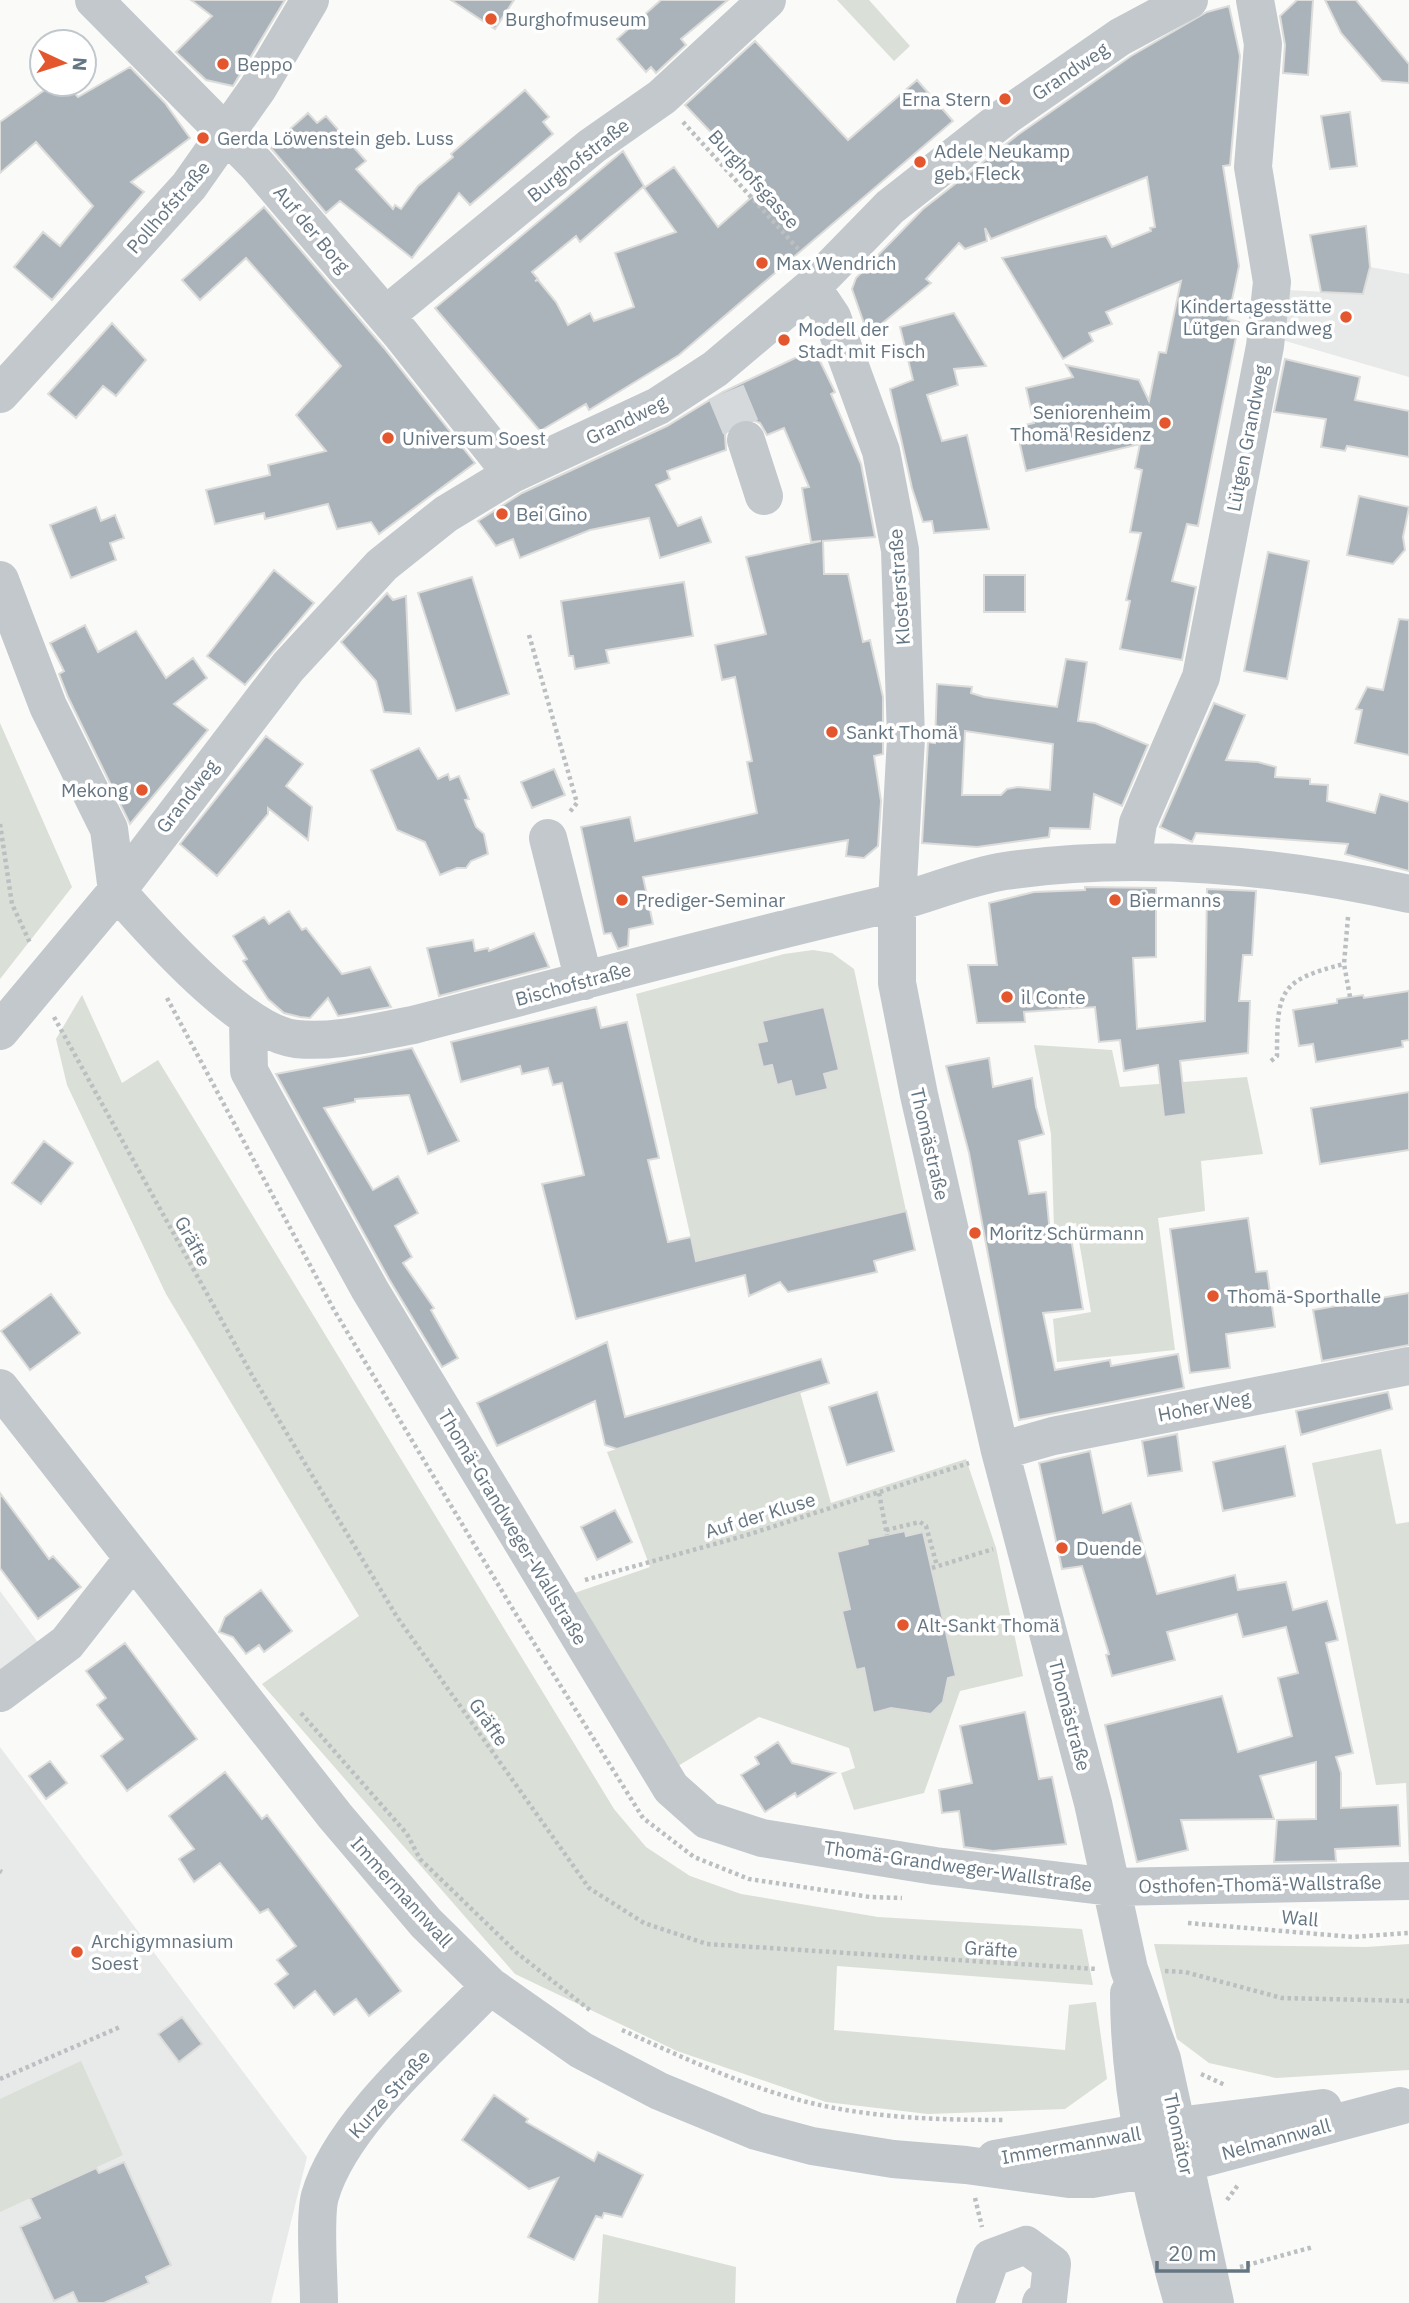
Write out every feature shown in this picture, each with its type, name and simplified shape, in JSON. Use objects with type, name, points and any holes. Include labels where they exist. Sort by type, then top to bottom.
[{"type":"street","name":"Auf der Borg","points":[[94,0],[257,164],[386,315],[512,474]]},
{"type":"street","name":"Pollhofstraße","points":[[0,394],[189,186],[227,134],[310,0]]},
{"type":"street","name":"Burghofstraße","points":[[386,315],[592,146],[662,97],[767,0]]},
{"type":"street","name":"Grandweg","points":[[0,1031],[117,891],[288,667],[357,589],[446,514],[512,474],[720,380],[890,206],[1037,93],[1120,37],[1189,0]]},
{"type":"street","name":"Lütgen Grandweg","points":[[1132,862],[1138,823],[1201,677],[1265,346],[1272,282],[1253,167],[1262,44],[1255,0]]},
{"type":"street","name":"Klosterstraße","points":[[812,287],[832,317],[881,451],[900,550],[906,738],[897,902]]},
{"type":"street","points":[[746,440],[764,496]]},
{"type":"street","points":[[0,580],[48,706],[109,829],[117,891],[147,925],[248,1020]]},
{"type":"street","points":[[548,838],[584,981]]},
{"type":"street","points":[[897,902],[1004,871],[1132,862],[1270,870],[1357,882],[1409,894]]},
{"type":"street","name":"Bischofstraße","points":[[248,1020],[294,1039],[338,1039],[413,1025],[897,902]]},
{"type":"street","name":"Thomästraße","points":[[897,902],[897,984],[987,1456],[1093,1803],[1111,1887]]},
{"type":"street","name":"Thomä-Grandweger-Wallstraße","points":[[248,1020],[249,1071],[370,1290],[671,1788],[707,1820],[762,1838],[935,1866],[1111,1887]]},
{"type":"street","name":"Hoher Weg","points":[[987,1456],[1054,1436],[1409,1366]]},
{"type":"street","name":"Immermannwall","points":[[0,1388],[335,1816],[426,1923],[490,1986],[581,2050],[659,2091],[756,2132],[811,2146],[893,2159],[966,2165],[1069,2179],[1168,2166]]},
{"type":"street","points":[[0,1693],[67,1643],[132,1560]]},
{"type":"street","name":"Osthofen-Thomä-Wallstraße","points":[[1111,1887],[1409,1881]]},
{"type":"street","name":"Thomätor","points":[[1111,1887],[1129,1969],[1162,2059],[1160,2129]]},
{"type":"street","name":"Thomätor","points":[[1129,1969],[1129,2050],[1160,2129],[1168,2166],[1215,2303]]},
{"type":"street","name":"Kurze Straße","points":[[319,2303],[319,2198],[341,2146],[490,1986]]},
{"type":"street","name":"Nelmannwall","points":[[1160,2129],[1327,2107],[1405,2105]]},
{"type":"street","name":"Nelmannwall","points":[[1168,2166],[1405,2105]]},
{"type":"street","name":"Immermannwall","points":[[966,2165],[1160,2129]]},
{"type":"street","name":"Thomätor","points":[[1168,2166],[1168,2252],[1183,2303]]},
{"type":"street","points":[[975,2303],[991,2258],[1026,2245],[1052,2264],[1048,2299],[1041,2303]]},
{"type":"path","name":"Burghofsgasse","points":[[662,97],[804,256],[812,287]]},
{"type":"path","points":[[528,635],[577,803],[548,838]]},
{"type":"path","name":"Gräfte","points":[[0,824],[12,904],[30,943],[58,1027],[246,1365],[397,1617],[589,1888],[644,1923],[707,1944],[1185,1972],[1282,1998],[1409,2001]]},
{"type":"path","points":[[1350,997],[1344,964],[1347,920],[1357,882]]},
{"type":"path","points":[[1271,1061],[1277,1056],[1280,1002],[1292,982],[1315,971],[1344,964]]},
{"type":"path","name":"Auf der Kluse","points":[[552,1591],[879,1493],[987,1456]]},
{"type":"path","points":[[879,1493],[886,1532],[920,1522],[926,1526],[934,1567],[983,1553]]},
{"type":"path","points":[[299,1710],[407,1834],[420,1858],[517,1953],[602,2020]]},
{"type":"path","name":"Wall","points":[[1188,1923],[1353,1937],[1409,1933]]},
{"type":"path","points":[[614,2026],[701,2066],[807,2102],[920,2120],[1013,2120]]},
{"type":"path","points":[[0,2079],[120,2027]]},
{"type":"path","points":[[1162,2059],[1180,2054],[1193,2071],[1227,2086]]},
{"type":"path","points":[[1223,2207],[1232,2190],[1245,2177],[1266,2168],[1263,2143]]},
{"type":"path","points":[[966,2165],[991,2258]]},
{"type":"path","points":[[1233,2269],[1313,2247]]},
{"type":"shaded area","points":[[837,0],[869,0],[910,46],[894,61]]},
{"type":"shaded area","name":"Kindertagesstätte Lütgen Grandweg","points":[[1370,267],[1409,274],[1409,377],[1282,340],[1287,290],[1362,294]]},
{"type":"shaded area","points":[[0,723],[72,887],[0,979]]},
{"type":"shaded area","points":[[813,950],[832,953],[854,969],[906,1211],[696,1261],[636,994],[784,954]]},
{"type":"shaded area","points":[[82,995],[122,1083],[158,1060],[614,1809],[646,1847],[690,1876],[741,1894],[878,1917],[1082,1929],[1093,1985],[837,1966],[834,2030],[1065,2050],[1069,2005],[1096,2002],[1107,2079],[1065,2109],[928,2114],[826,2102],[677,2051],[515,1974],[262,1684],[359,1616],[166,1294],[67,1085],[56,1039]]},
{"type":"shaded area","points":[[1034,1045],[1112,1050],[1120,1087],[1247,1077],[1263,1154],[1201,1161],[1205,1211],[1158,1218],[1175,1350],[1057,1362],[1053,1319],[1091,1312],[1076,1223],[1054,1228],[1051,1134]]},
{"type":"shaded area","points":[[800,1392],[831,1503],[966,1459],[996,1548],[1023,1676],[960,1691],[924,1793],[854,1810],[841,1773],[855,1768],[849,1748],[759,1717],[673,1769],[563,1597],[650,1567],[607,1452]]},
{"type":"shaded area","points":[[1381,1449],[1396,1524],[1409,1522],[1409,1862],[1406,1783],[1376,1785],[1312,1463]]},
{"type":"shaded area","points":[[0,1591],[45,1652],[0,1708]]},
{"type":"shaded area","name":"Archigymnasium Soest","points":[[0,1747],[307,2157],[271,2303],[0,2303]]},
{"type":"shaded area","points":[[1154,1944],[1367,1947],[1409,1944],[1409,2070],[1276,2078],[1209,2063],[1177,2039]]},
{"type":"shaded area","points":[[81,2061],[123,2155],[0,2212],[0,2099]]},
{"type":"shaded area","points":[[603,2234],[736,2267],[735,2303],[598,2303]]},
{"type":"building","points":[[191,0],[285,0],[233,86],[206,80],[176,52],[212,16]]},
{"type":"building","name":"Burghofmuseum","points":[[451,0],[514,0],[495,29]]},
{"type":"building","points":[[661,0],[728,0],[681,39],[686,45],[656,73],[651,67],[646,72],[617,39]]},
{"type":"building","points":[[1297,0],[1313,0],[1308,75],[1283,73],[1285,45],[1280,16]]},
{"type":"building","points":[[1325,0],[1356,0],[1409,64],[1409,83],[1382,81],[1341,33]]},
{"type":"building","points":[[1229,6],[1240,56],[1230,165],[1223,166],[1239,266],[1228,319],[1239,322],[1198,526],[1187,524],[1172,581],[1196,587],[1182,660],[1120,649],[1130,601],[1126,600],[1141,533],[1130,532],[1142,470],[1135,468],[1140,444],[1026,471],[1016,427],[1034,423],[1026,388],[1073,377],[1066,365],[1139,380],[1149,401],[1159,352],[1166,353],[1181,281],[1106,312],[1112,324],[1089,333],[1093,341],[1063,359],[1002,258],[1106,236],[1112,247],[1151,231],[1150,228],[1155,227],[1147,177],[991,239],[985,228],[987,241],[965,249],[959,243],[926,279],[931,283],[868,335],[852,289],[856,278],[923,209],[1019,134],[1131,56],[1207,12]]},
{"type":"building","points":[[755,41],[848,140],[917,80],[953,121],[679,355],[589,410],[586,404],[540,431],[435,308],[623,151],[644,186],[580,242],[576,236],[532,272],[538,279],[535,281],[538,280],[556,302],[568,325],[590,313],[594,321],[634,307],[615,253],[676,232],[644,188],[674,167],[718,227],[763,187],[685,105]]},
{"type":"building","points":[[130,67],[165,103],[190,138],[131,182],[144,192],[52,300],[14,267],[43,232],[60,246],[93,206],[36,142],[0,173],[0,122],[33,98],[98,98],[98,85]]},
{"type":"building","points":[[525,90],[549,117],[543,122],[553,134],[470,205],[459,193],[412,258],[340,201],[326,213],[270,147],[308,113],[317,123],[326,116],[366,161],[356,169],[393,209],[395,205],[401,209],[418,186],[453,157],[451,154]]},
{"type":"building","points":[[1350,112],[1357,166],[1330,169],[1321,116]]},
{"type":"building","points":[[264,207],[384,348],[475,463],[379,534],[371,522],[337,529],[328,504],[265,519],[264,513],[215,524],[206,490],[270,475],[268,465],[326,451],[296,415],[341,366],[246,258],[200,300],[182,280]]},
{"type":"building","points":[[1366,226],[1370,267],[1363,294],[1321,292],[1310,235]]},
{"type":"building","points":[[954,313],[986,366],[954,369],[958,385],[927,395],[942,441],[967,435],[989,529],[934,533],[932,521],[923,522],[912,488],[890,389],[913,380],[900,327]]},
{"type":"building","points":[[112,323],[146,360],[116,396],[103,386],[76,418],[48,394]]},
{"type":"building","points":[[810,351],[811,354],[816,353],[835,392],[831,394],[861,464],[875,537],[823,541],[824,574],[848,574],[863,642],[870,640],[883,697],[883,754],[874,756],[881,801],[878,846],[864,858],[846,856],[848,840],[643,877],[653,924],[629,929],[628,946],[618,949],[611,933],[604,934],[581,827],[630,817],[635,841],[757,813],[747,762],[752,761],[735,677],[722,680],[715,645],[766,634],[746,557],[821,541],[811,542],[802,488],[809,487],[784,428],[767,435],[760,423],[751,419],[740,419],[730,425],[725,435],[726,450],[667,471],[670,479],[656,485],[678,526],[701,517],[711,542],[660,558],[649,518],[590,530],[520,558],[513,539],[496,546],[478,521],[522,493],[667,426],[723,392]]},
{"type":"building","points":[[1285,359],[1360,377],[1355,400],[1409,411],[1409,457],[1347,446],[1345,451],[1321,447],[1326,419],[1274,412]]},
{"type":"building","points":[[1359,496],[1409,507],[1403,537],[1405,550],[1393,564],[1347,555]]},
{"type":"building","points":[[96,507],[101,521],[115,515],[124,538],[110,543],[116,560],[71,578],[50,525]]},
{"type":"building","points":[[1268,552],[1309,561],[1287,679],[1244,671]]},
{"type":"building","points":[[274,570],[314,603],[245,685],[207,656]]},
{"type":"building","points":[[984,575],[1025,575],[1025,612],[984,612]]},
{"type":"building","points":[[472,577],[509,694],[456,711],[418,593]]},
{"type":"building","points":[[684,582],[693,636],[606,650],[609,663],[575,669],[573,656],[569,656],[561,601]]},
{"type":"building","points":[[387,593],[393,600],[406,596],[411,714],[384,712],[376,681],[341,642]]},
{"type":"building","points":[[1399,619],[1409,620],[1409,755],[1355,743],[1362,710],[1356,709],[1367,687],[1383,690]]},
{"type":"building","points":[[85,625],[98,652],[136,631],[166,678],[193,658],[207,678],[174,704],[208,730],[130,824],[68,697],[59,674],[64,671],[50,643]]},
{"type":"building","points":[[1066,659],[1087,662],[1078,721],[1095,723],[1148,745],[1122,806],[1094,794],[1090,829],[1050,828],[1049,837],[977,847],[922,843],[928,742],[935,743],[937,684],[972,687],[971,693],[984,697],[1057,707]],"holes":[[[965,731],[1053,744],[1050,790],[1018,787],[1007,789],[1001,795],[962,795]]]},
{"type":"building","points":[[1214,703],[1245,715],[1226,760],[1258,762],[1276,767],[1275,777],[1310,779],[1310,784],[1328,785],[1327,801],[1375,813],[1380,794],[1409,802],[1409,871],[1345,854],[1348,844],[1196,833],[1192,842],[1160,827]]},
{"type":"building","points":[[266,736],[303,764],[286,786],[312,807],[308,840],[268,808],[268,814],[217,876],[180,844]]},
{"type":"building","points":[[419,748],[438,779],[448,774],[450,780],[459,776],[469,799],[465,800],[476,827],[484,834],[488,854],[471,861],[466,868],[457,868],[440,875],[425,842],[397,830],[371,770]]},
{"type":"building","points":[[554,769],[565,795],[532,808],[521,782]]},
{"type":"building","points":[[1085,887],[1156,888],[1156,957],[1133,958],[1137,1029],[1205,1021],[1207,889],[1256,891],[1252,955],[1243,955],[1239,1001],[1250,1001],[1248,1053],[1180,1061],[1186,1114],[1164,1117],[1158,1065],[1124,1071],[1120,1040],[1099,1042],[1095,1007],[1024,1012],[1025,1022],[977,1023],[968,965],[997,965],[989,903],[1034,892],[1085,890]]},
{"type":"building","points":[[289,911],[302,930],[306,928],[342,974],[370,967],[391,1007],[338,1016],[328,998],[310,1018],[284,1013],[268,999],[243,961],[247,959],[233,936],[264,917],[269,924]]},
{"type":"building","points":[[534,933],[549,967],[439,996],[427,948],[473,940],[475,951],[488,948],[489,951]]},
{"type":"building","points":[[1409,991],[1409,1040],[1402,1041],[1403,1047],[1316,1062],[1313,1044],[1299,1046],[1293,1010],[1337,1003],[1337,999]]},
{"type":"building","points":[[596,1007],[601,1028],[627,1022],[659,1158],[648,1160],[668,1242],[691,1237],[696,1261],[906,1211],[915,1250],[874,1261],[877,1272],[788,1292],[780,1282],[749,1296],[745,1275],[576,1319],[542,1184],[584,1175],[562,1083],[553,1085],[548,1068],[522,1074],[520,1066],[461,1082],[451,1042]]},
{"type":"building","points":[[824,1007],[839,1070],[824,1074],[828,1089],[795,1097],[791,1081],[777,1085],[772,1065],[763,1067],[757,1043],[767,1041],[762,1021]]},
{"type":"building","points":[[412,1048],[459,1141],[428,1154],[409,1095],[355,1099],[355,1102],[324,1108],[373,1190],[398,1176],[418,1213],[395,1226],[412,1257],[403,1263],[434,1308],[431,1310],[458,1358],[442,1367],[389,1279],[276,1074]]},
{"type":"building","points":[[989,1058],[993,1087],[1032,1078],[1036,1107],[1044,1134],[1019,1141],[1029,1194],[1046,1192],[1050,1234],[1070,1232],[1083,1309],[1043,1313],[1055,1370],[1110,1360],[1111,1366],[1178,1354],[1184,1388],[1019,1420],[969,1153],[946,1066]]},
{"type":"building","points":[[1409,1092],[1409,1150],[1320,1164],[1311,1108]]},
{"type":"building","points":[[44,1141],[73,1163],[41,1204],[12,1183]]},
{"type":"building","points":[[1248,1218],[1256,1272],[1267,1271],[1275,1327],[1226,1334],[1230,1368],[1190,1373],[1170,1229]]},
{"type":"building","points":[[1409,1293],[1409,1345],[1322,1361],[1313,1310]]},
{"type":"building","points":[[51,1294],[80,1333],[30,1370],[1,1331]]},
{"type":"building","points":[[607,1342],[625,1417],[821,1359],[829,1383],[617,1449],[605,1445],[595,1401],[497,1446],[477,1403]]},
{"type":"building","points":[[877,1392],[894,1451],[847,1465],[829,1407]]},
{"type":"building","points":[[1388,1392],[1392,1409],[1301,1435],[1296,1411]]},
{"type":"building","points":[[1177,1434],[1182,1471],[1148,1476],[1142,1441]]},
{"type":"building","points":[[1285,1446],[1295,1496],[1223,1511],[1213,1462]]},
{"type":"building","points":[[1090,1451],[1103,1513],[1131,1503],[1157,1594],[1235,1575],[1238,1590],[1286,1582],[1293,1610],[1327,1601],[1338,1640],[1326,1643],[1353,1753],[1336,1757],[1341,1773],[1341,1808],[1398,1805],[1400,1846],[1335,1849],[1336,1861],[1274,1862],[1277,1820],[1316,1819],[1316,1762],[1260,1776],[1274,1819],[1181,1820],[1188,1850],[1137,1862],[1105,1725],[1222,1696],[1238,1752],[1292,1736],[1278,1678],[1298,1673],[1286,1627],[1243,1637],[1237,1614],[1167,1632],[1175,1660],[1112,1676],[1106,1655],[1109,1654],[1082,1566],[1062,1569],[1039,1463]]},
{"type":"building","points":[[0,1493],[49,1559],[53,1556],[81,1587],[38,1619],[0,1568]]},
{"type":"building","points":[[615,1510],[632,1542],[597,1560],[581,1527]]},
{"type":"building","name":"Alt-Sankt Thomä","points":[[905,1531],[906,1536],[923,1532],[956,1676],[948,1678],[943,1702],[931,1714],[891,1708],[873,1713],[864,1668],[856,1670],[842,1611],[850,1609],[837,1552],[868,1544],[867,1539]]},
{"type":"building","points":[[261,1590],[292,1631],[264,1652],[259,1645],[246,1654],[233,1637],[219,1632],[225,1617]]},
{"type":"building","points":[[125,1643],[197,1739],[127,1791],[101,1756],[123,1739],[97,1705],[106,1698],[86,1671]]},
{"type":"building","points":[[1025,1712],[1039,1779],[1052,1777],[1066,1844],[993,1851],[964,1847],[959,1811],[942,1813],[939,1790],[972,1783],[960,1726]]},
{"type":"building","points":[[778,1742],[792,1763],[835,1773],[797,1797],[795,1793],[765,1812],[741,1775],[759,1764],[755,1757]]},
{"type":"building","points":[[50,1761],[67,1783],[46,1799],[29,1776]]},
{"type":"building","points":[[225,1772],[262,1819],[267,1815],[401,1991],[369,2016],[356,1999],[334,2015],[315,1991],[294,2008],[275,1984],[288,1974],[277,1960],[296,1946],[268,1909],[260,1913],[220,1863],[194,1882],[179,1859],[194,1849],[169,1816]]},
{"type":"building","points":[[182,2017],[202,2044],[179,2062],[158,2034]]},
{"type":"building","points":[[494,2095],[528,2119],[526,2122],[594,2161],[598,2152],[643,2175],[622,2217],[604,2213],[602,2218],[596,2216],[574,2260],[528,2237],[558,2178],[529,2189],[462,2140]]},
{"type":"building","points":[[124,2162],[171,2265],[146,2277],[149,2283],[104,2303],[78,2303],[73,2292],[54,2301],[20,2227],[40,2218],[30,2198],[96,2168],[99,2173]]},
{"type":"tunnel","points":[[726,392],[746,440]]},
{"type":"place","name":"Burghofmuseum","points":[[491,19]]},
{"type":"place","name":"Beppo","points":[[223,64]]},
{"type":"place","name":"Erna Stern","points":[[1005,99]]},
{"type":"place","name":"Gerda Löwenstein geb. Luss","points":[[203,138]]},
{"type":"place","name":"Adele Neukamp geb. Fleck","points":[[920,162]]},
{"type":"place","name":"Max Wendrich","points":[[762,263]]},
{"type":"place","name":"Kindertagesstätte Lütgen Grandweg","points":[[1346,317]]},
{"type":"place","name":"Modell der Stadt mit Fisch","points":[[784,340]]},
{"type":"place","name":"Seniorenheim Thomä Residenz","points":[[1165,423]]},
{"type":"place","name":"Universum Soest","points":[[388,438]]},
{"type":"place","name":"Bei Gino","points":[[502,514]]},
{"type":"place","name":"Sankt Thomä","points":[[832,732]]},
{"type":"place","name":"Mekong","points":[[142,790]]},
{"type":"place","name":"Prediger-Seminar","points":[[622,900]]},
{"type":"place","name":"Biermanns","points":[[1115,900]]},
{"type":"place","name":"il Conte","points":[[1007,997]]},
{"type":"place","name":"Moritz Schürmann","points":[[975,1233]]},
{"type":"place","name":"Thomä-Sporthalle","points":[[1213,1296]]},
{"type":"place","name":"Duende","points":[[1062,1548]]},
{"type":"place","name":"Alt-Sankt Thomä","points":[[903,1625]]},
{"type":"place","name":"Archigymnasium Soest","points":[[77,1952]]}]
